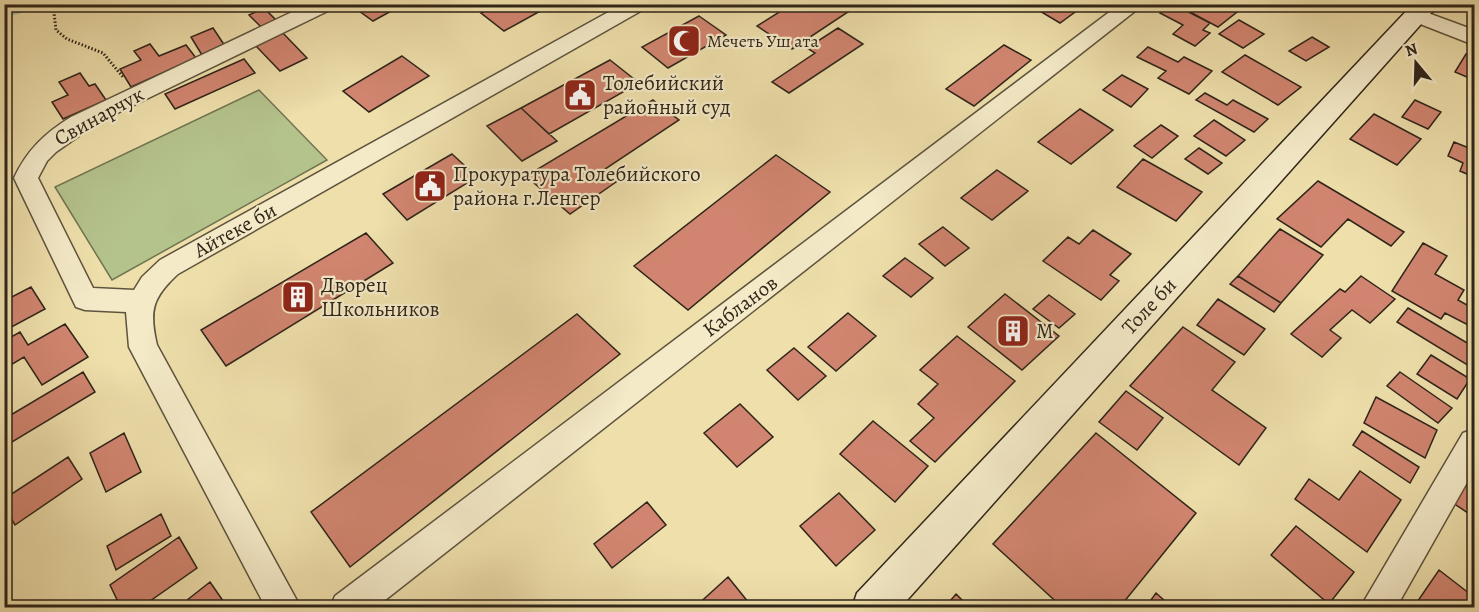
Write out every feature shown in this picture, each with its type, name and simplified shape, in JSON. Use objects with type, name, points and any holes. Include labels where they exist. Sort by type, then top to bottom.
[{"type":"main road","name":"Толе би","points":[[872,608],[1422,10]]},
{"type":"street","name":"Свинарчук","points":[[30,166],[41,150],[67,130],[136,94],[327,4]]},
{"type":"street","name":"Кабланов","points":[[346,608],[1134,4]]},
{"type":"street","name":"Айтеке би","points":[[141,300],[150,283],[170,267],[630,6]]},
{"type":"street","points":[[1422,10],[1474,38]]},
{"type":"street","points":[[4,170],[30,166],[26,178],[85,299],[141,300],[138,328],[143,347],[284,608]]},
{"type":"street","points":[[1377,608],[1474,443]]},
{"type":"path","points":[[53,4],[56,30],[67,39],[103,53],[136,94]]},
{"type":"green space","points":[[259,90],[327,160],[112,280],[55,187]]},
{"type":"building","points":[[363,4],[404,4],[373,21],[355,8]]},
{"type":"building","points":[[498,4],[553,4],[504,31],[481,13]]},
{"type":"building","points":[[792,4],[860,4],[792,49],[757,26]]},
{"type":"building","points":[[1028,4],[1086,4],[1060,23]]},
{"type":"building","points":[[1171,4],[1179,4],[1177,6],[1210,23],[1203,30],[1210,33],[1195,46],[1173,34],[1183,25],[1160,13]]},
{"type":"building","points":[[1200,4],[1223,4],[1237,12],[1218,27],[1190,12]]},
{"type":"building","points":[[264,8],[277,21],[261,27],[249,15]]},
{"type":"building","name":"Мечеть Уш ата","points":[[699,16],[726,35],[668,68],[642,47]]},
{"type":"building","points":[[1239,20],[1264,34],[1243,48],[1219,34]]},
{"type":"building","points":[[213,28],[225,46],[202,55],[191,37]]},
{"type":"building","points":[[838,28],[863,44],[789,93],[772,82],[815,53],[807,48]]},
{"type":"building","points":[[281,31],[307,58],[280,71],[254,44]]},
{"type":"building","points":[[1312,37],[1329,47],[1306,61],[1289,51]]},
{"type":"building","points":[[150,44],[159,56],[186,45],[196,58],[131,87],[120,69],[141,60],[134,51]]},
{"type":"building","points":[[1004,45],[1031,60],[974,106],[946,89]]},
{"type":"building","points":[[1148,47],[1178,62],[1184,57],[1212,71],[1189,94],[1158,78],[1166,71],[1137,57]]},
{"type":"building","points":[[1466,54],[1474,58],[1474,80],[1455,72]]},
{"type":"building","points":[[1245,55],[1301,87],[1278,105],[1222,72]]},
{"type":"building","points":[[402,56],[429,76],[369,112],[343,91]]},
{"type":"building","points":[[244,59],[255,73],[175,109],[165,94]]},
{"type":"building","name":"Толебийский районный суд","points":[[610,60],[639,83],[549,134],[521,108]]},
{"type":"building","points":[[80,73],[89,86],[95,84],[106,100],[63,119],[52,102],[68,95],[59,82]]},
{"type":"building","points":[[1122,75],[1148,89],[1131,107],[1103,90]]},
{"type":"building","points":[[1205,93],[1227,105],[1233,100],[1268,119],[1254,132],[1196,100]]},
{"type":"building","points":[[653,100],[679,120],[602,171],[616,182],[570,214],[526,176]]},
{"type":"building","points":[[1415,100],[1441,112],[1428,129],[1402,117]]},
{"type":"building","name":"Толебийский районный суд","points":[[521,108],[557,141],[522,161],[487,126]]},
{"type":"building","points":[[1080,109],[1113,130],[1071,164],[1038,142]]},
{"type":"building","points":[[1374,114],[1421,139],[1397,165],[1350,139]]},
{"type":"building","points":[[1214,120],[1245,140],[1226,156],[1194,136]]},
{"type":"building","points":[[1161,125],[1178,136],[1152,158],[1134,146]]},
{"type":"building","points":[[1454,142],[1474,150],[1474,177],[1460,171],[1463,163],[1448,156]]},
{"type":"building","points":[[1199,148],[1222,163],[1208,174],[1185,159]]},
{"type":"building","name":"Прокуратура Толебийского района г.Ленгер","points":[[452,154],[477,177],[407,220],[383,194]]},
{"type":"building","points":[[776,155],[830,192],[688,310],[634,266]]},
{"type":"building","points":[[1143,159],[1202,192],[1176,221],[1117,187]]},
{"type":"building","points":[[997,170],[1028,191],[992,220],[961,198]]},
{"type":"building","points":[[1318,181],[1404,232],[1391,246],[1348,219],[1321,247],[1277,219]]},
{"type":"building","points":[[943,227],[969,248],[945,266],[919,244]]},
{"type":"building","points":[[1280,229],[1323,255],[1281,303],[1238,276]]},
{"type":"building","points":[[1093,230],[1131,254],[1110,275],[1119,281],[1101,300],[1043,261],[1068,237],[1079,244]]},
{"type":"building","name":"Дворец Школьников","points":[[366,233],[393,263],[226,366],[201,330]]},
{"type":"building","points":[[1423,243],[1447,256],[1435,274],[1464,290],[1458,300],[1474,309],[1474,318],[1470,326],[1445,313],[1441,319],[1392,291]]},
{"type":"building","points":[[905,258],[933,278],[911,297],[883,276]]},
{"type":"building","points":[[1238,276],[1281,303],[1274,312],[1230,284]]},
{"type":"building","points":[[1361,276],[1395,299],[1370,323],[1352,310],[1330,330],[1341,338],[1322,357],[1291,334],[1340,289],[1345,292]]},
{"type":"building","points":[[31,287],[45,309],[4,331],[4,301]]},
{"type":"building","name":"M","points":[[1005,294],[1059,336],[1022,370],[968,327]]},
{"type":"building","points":[[1049,295],[1075,314],[1059,328],[1033,309]]},
{"type":"building","points":[[1218,299],[1265,329],[1244,355],[1197,325]]},
{"type":"building","points":[[1408,308],[1474,347],[1474,369],[1397,322]]},
{"type":"building","points":[[848,313],[876,336],[836,371],[808,347]]},
{"type":"building","points":[[577,314],[620,354],[350,567],[311,512]]},
{"type":"building","points":[[65,324],[88,357],[42,385],[24,357],[4,369],[4,341],[20,332],[28,345]]},
{"type":"building","points":[[1183,327],[1235,362],[1212,390],[1266,428],[1239,465],[1130,386]]},
{"type":"building","points":[[957,336],[1015,381],[935,462],[910,441],[934,418],[918,404],[938,384],[920,370]]},
{"type":"building","points":[[794,348],[826,376],[798,400],[767,370]]},
{"type":"building","points":[[1431,355],[1470,379],[1457,399],[1417,374]]},
{"type":"building","points":[[83,372],[95,392],[7,445],[4,440],[4,419]]},
{"type":"building","points":[[1400,372],[1452,408],[1438,423],[1387,386]]},
{"type":"building","points":[[1126,391],[1163,418],[1137,450],[1099,422]]},
{"type":"building","points":[[1376,397],[1437,430],[1425,458],[1364,423]]},
{"type":"building","points":[[740,404],[773,437],[737,467],[704,433]]},
{"type":"building","points":[[873,421],[928,466],[895,502],[840,454]]},
{"type":"building","points":[[1362,431],[1419,467],[1410,483],[1353,445]]},
{"type":"building","points":[[124,433],[141,472],[106,492],[90,453]]},
{"type":"building","points":[[1096,433],[1196,513],[1119,608],[1063,608],[993,544]]},
{"type":"building","points":[[68,457],[82,479],[15,525],[4,506],[4,499]]},
{"type":"building","points":[[1360,471],[1401,500],[1367,552],[1295,499],[1309,479],[1339,500]]},
{"type":"building","points":[[1465,483],[1474,489],[1474,517],[1453,503]]},
{"type":"building","points":[[839,493],[875,530],[836,566],[800,526]]},
{"type":"building","points":[[647,502],[666,525],[612,568],[594,544]]},
{"type":"building","points":[[161,514],[171,536],[116,570],[107,546]]},
{"type":"building","points":[[1296,526],[1354,572],[1329,604],[1271,555]]},
{"type":"building","points":[[179,537],[197,568],[140,608],[121,608],[110,585]]},
{"type":"building","points":[[1439,570],[1474,597],[1474,608],[1413,608]]},
{"type":"building","points":[[728,577],[753,608],[694,608]]},
{"type":"building","points":[[210,582],[228,608],[177,608]]},
{"type":"building","points":[[1156,593],[1173,608],[1145,608]]},
{"type":"building","points":[[956,594],[970,608],[944,608]]},
{"type":"place","name":"Мечеть Уш ата","points":[[684,41]]},
{"type":"place","name":"Толебийский районный суд","points":[[580,95]]},
{"type":"place","name":"Прокуратура Толебийского района г.Ленгер","points":[[430,186]]},
{"type":"place","name":"Дворец Школьников","points":[[298,297]]},
{"type":"place","name":"M","points":[[1013,331]]}]
